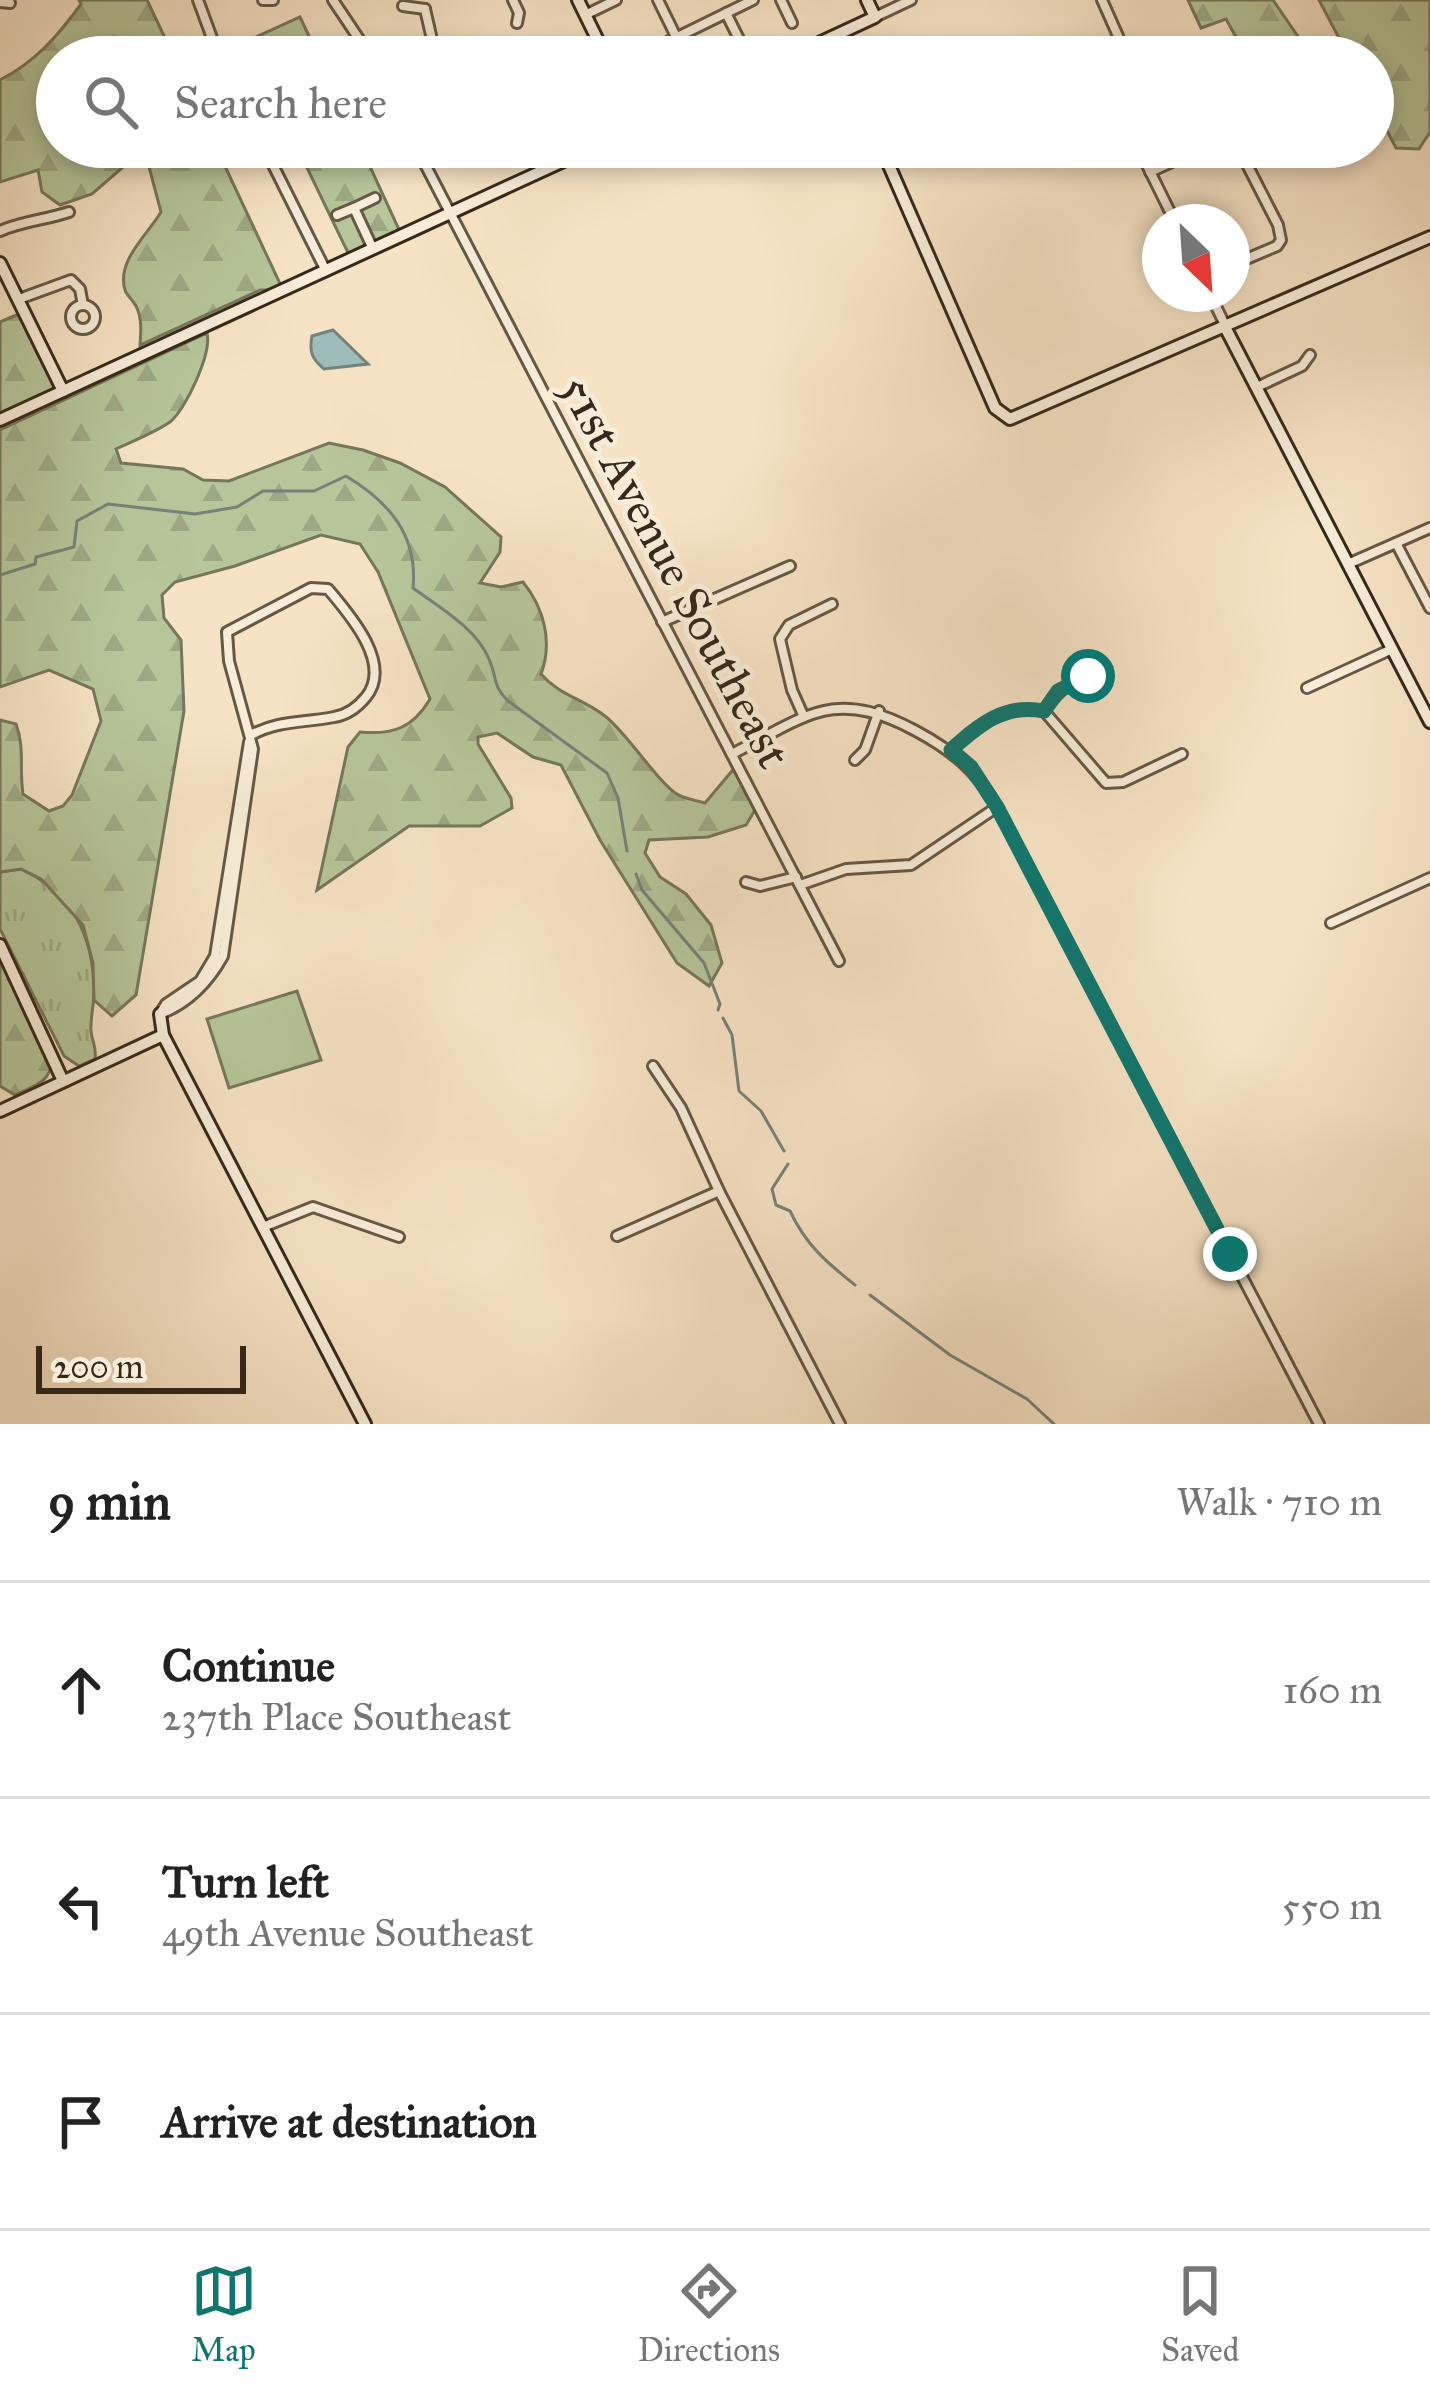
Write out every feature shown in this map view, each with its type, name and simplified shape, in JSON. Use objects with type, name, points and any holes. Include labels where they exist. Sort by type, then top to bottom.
[{"type":"street","points":[[198,0],[211,36]]},
{"type":"street","points":[[263,0],[273,0]]},
{"type":"street","points":[[333,0],[357,36]]},
{"type":"street","points":[[513,0],[517,23]]},
{"type":"street","points":[[578,0],[596,36]]},
{"type":"street","points":[[585,15],[616,0]]},
{"type":"street","points":[[658,0],[676,36]]},
{"type":"street","points":[[678,36],[753,0]]},
{"type":"street","points":[[781,0],[792,23]]},
{"type":"street","points":[[867,0],[874,17]]},
{"type":"street","points":[[835,36],[910,0]]},
{"type":"street","points":[[1105,1],[1119,36]]},
{"type":"street","points":[[403,6],[427,5],[432,36]]},
{"type":"street","points":[[726,13],[738,36]]},
{"type":"street","points":[[274,168],[326,271]]},
{"type":"street","name":"51st Avenue Southeast","points":[[426,168],[838,961]]},
{"type":"street","points":[[0,420],[549,168]]},
{"type":"street","points":[[890,168],[987,392],[1004,417],[1019,416],[1430,237]]},
{"type":"street","points":[[1148,168],[1166,204]]},
{"type":"street","points":[[1150,172],[1159,168]]},
{"type":"street","points":[[1249,168],[1281,232],[1277,246],[1250,257]]},
{"type":"street","points":[[337,215],[374,198]]},
{"type":"street","points":[[354,208],[373,249]]},
{"type":"street","points":[[0,231],[69,212]]},
{"type":"street","points":[[0,263],[63,391]]},
{"type":"street","points":[[19,299],[71,280],[80,289],[83,305]]},
{"type":"street","points":[[1219,312],[1430,722]]},
{"type":"street","points":[[1257,387],[1302,366],[1310,355]]},
{"type":"street","points":[[1348,564],[1430,527]]},
{"type":"street","points":[[1396,543],[1430,608]]},
{"type":"street","points":[[662,622],[790,566]]},
{"type":"street","points":[[251,735],[273,723],[337,717],[352,711],[372,688],[375,664],[370,650],[328,589],[311,588],[227,632],[229,661],[253,749],[230,881],[223,956],[211,978],[192,997],[160,1014],[164,1035],[365,1424]]},
{"type":"street","points":[[804,717],[792,690],[781,639],[789,625],[832,604]]},
{"type":"street","points":[[1307,688],[1392,649]]},
{"type":"street","points":[[1044,711],[1058,691],[1071,683],[1088,676],[1102,677]]},
{"type":"street","points":[[951,750],[997,715],[1026,707],[1044,711],[1106,783],[1123,782],[1182,754]]},
{"type":"street","points":[[732,754],[804,717],[839,708],[879,711],[951,750],[971,767],[997,807],[1319,1424]]},
{"type":"street","points":[[855,760],[865,750],[879,711]]},
{"type":"street","points":[[746,882],[760,886],[846,869],[910,865],[997,807]]},
{"type":"street","points":[[1331,922],[1430,878]]},
{"type":"street","points":[[0,945],[63,1081]]},
{"type":"street","points":[[0,1111],[164,1035]]},
{"type":"street","points":[[653,1066],[681,1108],[840,1424]]},
{"type":"street","points":[[617,1236],[719,1191]]},
{"type":"street","points":[[263,1227],[313,1207],[399,1237]]},
{"type":"green space","points":[[79,0],[147,0],[164,36],[55,36],[81,4]]},
{"type":"green space","points":[[1188,0],[1273,0],[1298,36],[1235,36],[1226,19],[1201,28]]},
{"type":"green space","points":[[1319,0],[1430,0],[1430,132],[1419,149],[1394,144],[1394,36],[1338,36]]},
{"type":"green space","points":[[300,17],[309,36],[258,36]]},
{"type":"green space","points":[[36,55],[36,168],[122,168],[92,194],[60,205],[42,192],[38,170],[0,182],[0,80]]},
{"type":"green space","points":[[149,168],[226,168],[283,290],[260,290],[140,345],[139,315],[123,279],[129,258],[161,212]]},
{"type":"green space","points":[[307,168],[371,168],[402,236],[351,259]]},
{"type":"green space","points":[[21,313],[57,387],[0,414],[0,322]]},
{"type":"green space","points":[[207,333],[202,367],[183,405],[170,422],[116,449],[121,463],[183,469],[203,480],[229,481],[329,443],[400,463],[445,487],[501,537],[500,552],[480,583],[501,587],[523,582],[530,592],[544,626],[541,674],[548,681],[605,716],[680,796],[705,803],[737,765],[758,805],[746,825],[708,837],[649,840],[645,853],[660,877],[686,894],[711,925],[722,963],[709,986],[677,963],[600,840],[561,765],[533,757],[497,733],[478,737],[478,744],[511,798],[512,808],[480,826],[409,826],[317,890],[348,747],[360,732],[392,731],[409,723],[430,699],[378,572],[360,544],[321,535],[175,582],[162,595],[164,618],[181,640],[184,711],[136,995],[112,1016],[94,1000],[93,963],[83,925],[41,879],[21,869],[0,872],[0,720],[16,724],[23,794],[49,811],[63,806],[72,795],[101,721],[93,689],[49,670],[0,687],[0,430]]},
{"type":"green space","points":[[21,869],[67,904],[85,936],[93,973],[95,1059],[79,1066],[64,1056],[0,929],[0,872]]},
{"type":"green space","points":[[0,956],[52,1059],[45,1079],[15,1095],[0,1086]]},
{"type":"green space","points":[[297,991],[321,1060],[229,1088],[207,1019]]},
{"type":"water","points":[[333,330],[368,364],[324,369],[311,351],[312,336]]},
{"type":"waterway","points":[[0,575],[35,564],[36,557],[74,547],[77,521],[108,504],[195,514],[237,507],[263,491],[314,491],[346,476],[398,522],[411,552],[413,588],[475,638],[508,701],[607,773],[618,798],[627,851]]},
{"type":"waterway","points":[[636,874],[642,890],[704,963],[720,1004],[718,1010]]},
{"type":"waterway","points":[[723,1018],[732,1035],[739,1091],[761,1111],[784,1151]]},
{"type":"waterway","points":[[788,1164],[772,1189],[776,1205],[790,1211],[818,1252],[855,1285]]},
{"type":"waterway","points":[[870,1295],[950,1355],[1027,1399],[1054,1424]]},
{"type":"route","points":[[1088,676],[1058,691],[1044,711],[1026,707],[997,715],[951,750],[971,767],[997,807],[1230,1254]]}]
